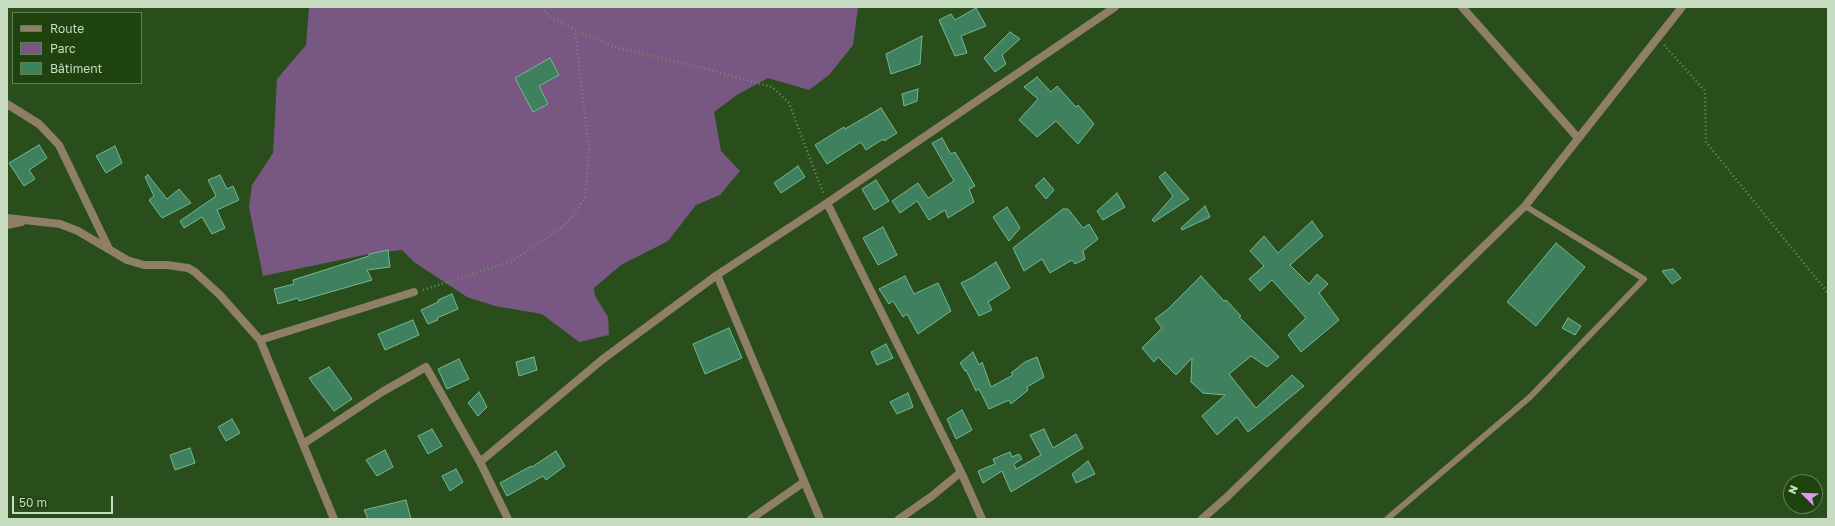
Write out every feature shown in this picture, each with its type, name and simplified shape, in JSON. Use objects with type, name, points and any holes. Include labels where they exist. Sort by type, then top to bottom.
[{"type":"street","points":[[1462,7],[1578,138]]},
{"type":"street","points":[[1202,519],[1227,497],[1525,206],[1682,7]]},
{"type":"street","points":[[480,462],[603,359],[717,275],[827,203],[1110,9]]},
{"type":"street","points":[[7,104],[39,124],[59,145],[109,249]]},
{"type":"street","points":[[827,203],[961,472],[982,519]]},
{"type":"street","points":[[7,218],[60,224],[78,231],[127,260],[138,263],[176,265],[188,268],[195,272],[220,295],[260,340],[334,519]]},
{"type":"street","points":[[7,225],[26,221]]},
{"type":"street","points":[[717,275],[820,519]]},
{"type":"street","points":[[260,340],[414,292]]},
{"type":"street","points":[[303,444],[382,392],[426,367],[480,462],[508,519]]},
{"type":"street","points":[[899,519],[932,496],[961,472]]},
{"type":"street","points":[[751,519],[804,482]]},
{"type":"lane","points":[[1387,519],[1530,397],[1644,279],[1525,206]]},
{"type":"path","points":[[544,7],[548,15],[575,30],[612,46],[714,71],[772,88],[789,103],[827,203]]},
{"type":"path","points":[[414,292],[512,261],[567,224],[585,198],[589,149],[575,30]]},
{"type":"path","points":[[1658,38],[1705,91],[1706,142],[1828,293]]},
{"type":"green space","points":[[309,7],[858,7],[853,45],[829,75],[809,90],[768,78],[737,95],[714,112],[721,151],[740,171],[720,195],[696,205],[668,241],[621,265],[594,288],[595,296],[608,317],[609,335],[579,342],[542,314],[495,306],[467,297],[414,262],[402,250],[369,254],[263,276],[249,207],[252,185],[273,153],[277,79],[306,45]]},
{"type":"building","points":[[976,8],[986,26],[961,36],[967,53],[955,56],[939,20],[951,14],[955,20]]},
{"type":"building","points":[[1010,32],[1020,39],[1002,55],[1006,64],[995,72],[984,58]]},
{"type":"building","points":[[922,36],[920,64],[891,74],[886,54]]},
{"type":"building","points":[[550,58],[559,75],[539,86],[548,104],[533,112],[515,78]]},
{"type":"building","points":[[1037,77],[1051,92],[1057,86],[1076,107],[1078,105],[1094,124],[1078,144],[1056,121],[1037,137],[1019,120],[1038,99],[1024,87]]},
{"type":"building","points":[[918,89],[917,101],[904,106],[902,94]]},
{"type":"building","points":[[881,108],[897,133],[884,141],[883,139],[866,150],[861,142],[827,164],[815,145],[844,127],[845,129]]},
{"type":"building","points":[[942,138],[951,154],[955,152],[975,186],[969,189],[974,202],[948,218],[945,210],[929,220],[917,201],[900,213],[892,201],[918,183],[928,198],[954,181],[932,143]]},
{"type":"building","points":[[39,145],[47,158],[29,170],[35,179],[24,186],[9,163]]},
{"type":"building","points":[[115,146],[122,163],[106,173],[96,156]]},
{"type":"building","points":[[798,166],[805,177],[781,193],[774,183]]},
{"type":"building","points":[[1165,172],[1189,199],[1154,222],[1152,220],[1173,196],[1159,177]]},
{"type":"building","points":[[148,175],[167,199],[179,189],[191,203],[162,218],[149,200],[154,196],[145,177]]},
{"type":"building","points":[[220,175],[227,189],[233,186],[239,200],[217,210],[225,228],[212,234],[202,217],[184,228],[180,221],[216,196],[208,180]]},
{"type":"building","points":[[1044,178],[1054,190],[1046,199],[1035,186]]},
{"type":"building","points":[[876,180],[889,201],[874,210],[862,189]]},
{"type":"building","points":[[1117,193],[1125,207],[1103,220],[1097,211]]},
{"type":"building","points":[[1205,206],[1210,217],[1182,230],[1181,228]]},
{"type":"building","points":[[1007,207],[1020,228],[1009,241],[993,217]]},
{"type":"building","points":[[1063,209],[1068,209],[1083,228],[1089,224],[1098,239],[1083,251],[1085,259],[1075,264],[1072,260],[1050,273],[1042,259],[1024,271],[1013,248]]},
{"type":"building","points":[[1312,221],[1323,236],[1290,265],[1309,284],[1317,274],[1328,284],[1319,293],[1339,320],[1301,352],[1288,335],[1306,318],[1272,280],[1260,291],[1249,279],[1264,266],[1250,251],[1264,236],[1278,253]]},
{"type":"building","points":[[883,227],[897,255],[878,265],[863,238]]},
{"type":"building","points":[[1556,243],[1585,267],[1536,326],[1507,302]]},
{"type":"building","points":[[388,250],[390,267],[367,270],[372,280],[299,301],[298,298],[278,304],[274,289],[294,284],[293,280],[369,256],[369,254]]},
{"type":"building","points":[[996,262],[1010,288],[988,302],[992,310],[979,316],[961,283]]},
{"type":"building","points":[[1673,269],[1681,278],[1672,284],[1662,271]]},
{"type":"building","points":[[905,276],[914,294],[938,283],[951,311],[918,334],[907,314],[903,317],[893,301],[889,304],[879,289]]},
{"type":"building","points":[[1201,276],[1224,301],[1226,300],[1241,316],[1239,317],[1279,357],[1267,367],[1251,356],[1229,374],[1256,408],[1292,375],[1304,386],[1248,432],[1237,417],[1217,435],[1202,416],[1225,395],[1203,393],[1191,382],[1192,358],[1176,375],[1158,357],[1154,362],[1142,348],[1162,328],[1155,319],[1168,309]]},
{"type":"building","points":[[452,294],[458,309],[437,318],[438,320],[428,324],[421,310]]},
{"type":"building","points":[[1568,318],[1581,326],[1575,335],[1562,328]]},
{"type":"building","points":[[413,320],[419,335],[385,350],[378,334]]},
{"type":"building","points":[[729,328],[742,358],[705,374],[693,344]]},
{"type":"building","points":[[886,344],[893,358],[877,365],[871,352]]},
{"type":"building","points":[[973,352],[979,365],[982,362],[991,387],[1013,375],[1011,373],[1025,362],[1037,357],[1044,377],[1027,387],[1028,390],[1011,404],[1009,400],[989,409],[979,389],[976,391],[966,370],[965,371],[960,363]]},
{"type":"building","points":[[534,357],[537,370],[519,376],[516,362]]},
{"type":"building","points":[[459,359],[469,379],[447,389],[438,369]]},
{"type":"building","points":[[329,367],[352,399],[334,411],[309,378]]},
{"type":"building","points":[[479,392],[487,407],[478,416],[468,403]]},
{"type":"building","points":[[908,393],[913,407],[897,414],[890,402]]},
{"type":"building","points":[[962,410],[972,430],[956,439],[947,419]]},
{"type":"building","points":[[232,419],[240,433],[226,441],[218,427]]},
{"type":"building","points":[[432,429],[442,446],[428,454],[418,436]]},
{"type":"building","points":[[1044,429],[1053,448],[1076,434],[1083,448],[1011,492],[1002,471],[983,483],[978,471],[995,464],[993,459],[1010,452],[1012,457],[1019,454],[1022,459],[1014,464],[1016,469],[1041,455],[1030,435]]},
{"type":"building","points":[[190,448],[195,463],[175,470],[170,455]]},
{"type":"building","points":[[385,450],[393,467],[377,476],[366,460]]},
{"type":"building","points":[[556,451],[565,466],[546,480],[543,476],[507,496],[500,483],[531,466],[532,467]]},
{"type":"building","points":[[1088,461],[1095,474],[1076,483],[1072,474]]},
{"type":"building","points":[[456,469],[463,482],[450,491],[442,476]]},
{"type":"building","points":[[406,500],[411,519],[368,519],[364,510]]}]
